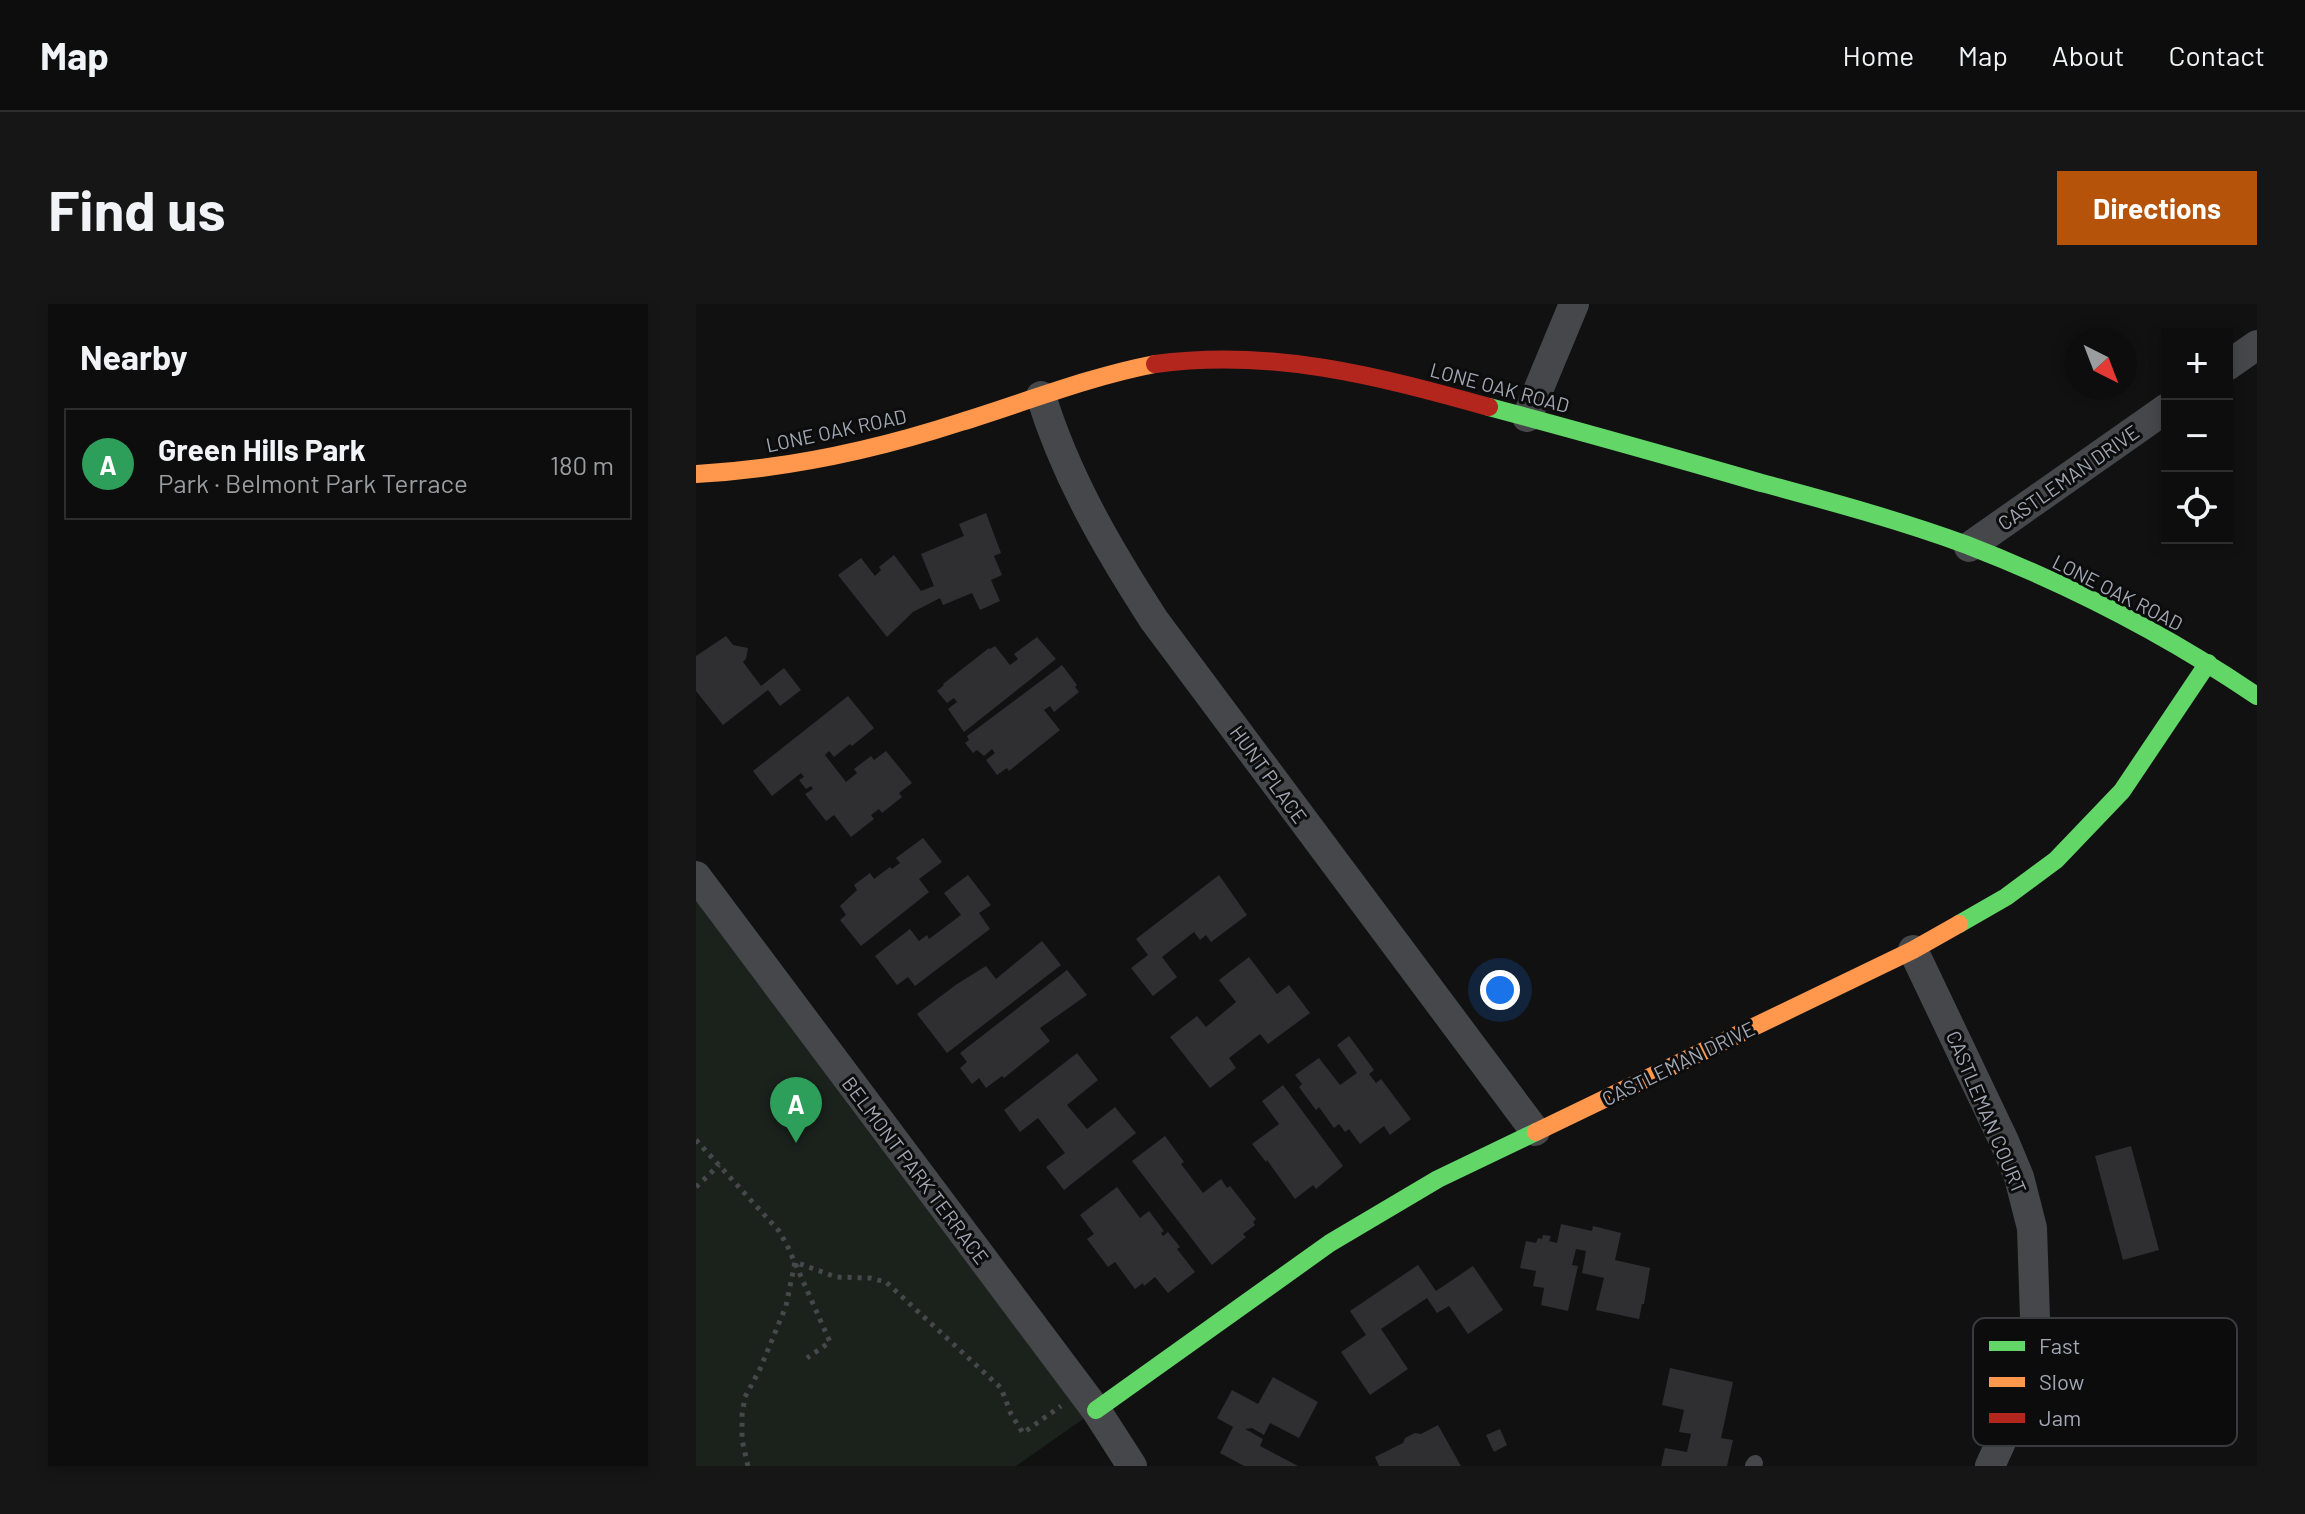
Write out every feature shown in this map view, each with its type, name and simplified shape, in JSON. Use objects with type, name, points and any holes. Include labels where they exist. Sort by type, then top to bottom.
[{"type":"street","points":[[1527,417],[1574,304]]},
{"type":"street","points":[[2233,362],[2257,345]]},
{"type":"street","name":"LONE OAK ROAD","points":[[696,474],[758,469],[836,456],[920,434],[1102,376],[1150,365],[1207,358],[1296,362],[1363,375],[1527,417],[1930,532],[2056,584],[2208,663],[2257,696]]},
{"type":"street","name":"HUNT PLACE","points":[[1041,396],[1056,443],[1084,501],[1119,566],[1154,620],[1535,1131]]},
{"type":"street","name":"CASTLEMAN DRIVE","points":[[1969,547],[2161,412]]},
{"type":"street","name":"CASTLEMAN DRIVE","points":[[1089,1400],[1330,1243],[1438,1179],[1913,950],[2006,897],[2056,860],[2122,791],[2208,663]]},
{"type":"street","name":"BELMONT PARK TERRACE","points":[[696,876],[1089,1400],[1132,1466]]},
{"type":"street","name":"CASTLEMAN COURT","points":[[1913,950],[1975,1077],[2019,1177],[2032,1228],[2035,1318]]},
{"type":"street","name":"CASTLEMAN COURT","points":[[1990,1466],[1999,1446]]},
{"type":"path","points":[[696,1140],[779,1231],[795,1262],[830,1342],[807,1358]]},
{"type":"path","points":[[696,1187],[719,1165]]},
{"type":"path","points":[[795,1262],[836,1277],[878,1279],[893,1288],[1001,1388],[1011,1414],[1023,1433],[1089,1400]]},
{"type":"path","points":[[748,1466],[742,1440],[745,1397],[786,1306],[795,1262]]},
{"type":"shaded area","points":[[696,876],[1096,1410],[1016,1466],[696,1466]]},
{"type":"building","points":[[986,513],[1001,553],[994,556],[1002,575],[991,580],[1000,601],[980,610],[972,593],[943,605],[940,598],[913,612],[887,637],[838,575],[861,558],[875,576],[881,570],[879,567],[894,555],[921,591],[934,586],[921,554],[964,536],[959,524]]},
{"type":"building","points":[[726,636],[733,645],[748,648],[743,662],[761,686],[784,668],[801,690],[780,706],[768,690],[723,725],[696,691],[696,656]]},
{"type":"building","points":[[1037,637],[1056,659],[964,732],[948,709],[957,702],[954,698],[947,703],[937,691],[989,648],[995,646],[1010,665],[1018,659],[1014,654]]},
{"type":"building","points":[[1062,665],[1079,692],[1054,712],[1050,706],[1044,710],[1060,730],[1009,771],[1007,768],[997,775],[986,760],[995,753],[992,749],[984,756],[977,750],[973,753],[965,743],[969,740],[967,736]]},
{"type":"building","points":[[848,696],[874,728],[834,757],[829,751],[825,755],[846,782],[857,773],[854,769],[871,756],[874,760],[886,751],[912,783],[899,793],[902,797],[882,813],[879,809],[871,815],[874,819],[851,837],[834,815],[826,821],[805,794],[813,789],[811,786],[806,789],[799,780],[804,777],[801,773],[772,796],[753,771]]},
{"type":"building","points":[[923,838],[942,862],[919,879],[929,892],[861,946],[840,920],[846,915],[840,906],[857,890],[854,885],[870,873],[874,879],[890,867],[892,869],[900,863],[896,858]]},
{"type":"building","points":[[968,875],[991,905],[979,913],[990,929],[915,986],[908,977],[897,985],[875,956],[910,929],[919,941],[927,935],[929,939],[961,915],[944,893]]},
{"type":"building","points":[[1219,875],[1247,915],[1211,942],[1206,935],[1200,940],[1194,932],[1162,957],[1177,977],[1153,996],[1131,968],[1148,955],[1136,939]]},
{"type":"building","points":[[1042,941],[1061,965],[947,1053],[917,1014],[986,966],[996,979]]},
{"type":"building","points":[[1249,957],[1277,994],[1289,985],[1310,1013],[1268,1044],[1260,1034],[1229,1058],[1236,1068],[1210,1088],[1170,1037],[1197,1016],[1206,1027],[1236,1002],[1219,980]]},
{"type":"building","points":[[1067,970],[1087,995],[1040,1028],[1050,1041],[1004,1078],[1002,1076],[986,1088],[979,1078],[972,1084],[960,1068],[967,1062],[960,1053]]},
{"type":"building","points":[[1349,1036],[1374,1070],[1369,1074],[1376,1083],[1381,1079],[1411,1119],[1390,1135],[1384,1126],[1360,1144],[1349,1129],[1345,1132],[1339,1124],[1334,1128],[1319,1107],[1316,1110],[1299,1087],[1302,1084],[1295,1075],[1319,1058],[1340,1085],[1357,1073],[1337,1045]]},
{"type":"building","points":[[1077,1053],[1098,1080],[1067,1105],[1087,1129],[1115,1107],[1136,1133],[1064,1190],[1046,1167],[1065,1153],[1038,1118],[1020,1132],[1004,1110]]},
{"type":"building","points":[[1283,1085],[1343,1166],[1316,1189],[1313,1185],[1295,1199],[1252,1144],[1279,1124],[1262,1101]]},
{"type":"building","points":[[1165,1136],[1203,1193],[1221,1179],[1256,1219],[1253,1222],[1255,1225],[1243,1234],[1246,1237],[1212,1265],[1132,1161]]},
{"type":"building","points":[[2131,1146],[2159,1250],[2123,1260],[2095,1156]]},
{"type":"building","points":[[1117,1187],[1140,1218],[1149,1211],[1164,1231],[1161,1233],[1163,1236],[1168,1232],[1195,1272],[1168,1293],[1155,1277],[1135,1289],[1115,1262],[1108,1267],[1087,1239],[1094,1234],[1080,1215]]},
{"type":"building","points":[[1561,1224],[1592,1231],[1593,1226],[1621,1233],[1615,1260],[1650,1268],[1639,1319],[1596,1310],[1604,1278],[1582,1273],[1586,1251],[1576,1249],[1572,1265],[1578,1266],[1568,1311],[1541,1305],[1544,1288],[1533,1286],[1536,1271],[1520,1268],[1526,1241],[1536,1243],[1543,1235],[1551,1236],[1549,1241],[1557,1243]]},
{"type":"building","points":[[1418,1265],[1436,1291],[1473,1266],[1503,1310],[1468,1334],[1449,1306],[1437,1313],[1427,1298],[1381,1329],[1408,1369],[1370,1395],[1341,1352],[1366,1335],[1350,1311]]},
{"type":"building","points":[[1670,1368],[1733,1382],[1721,1438],[1733,1440],[1727,1466],[1661,1466],[1665,1448],[1687,1452],[1691,1434],[1679,1432],[1684,1410],[1662,1405]]},
{"type":"building","points":[[1273,1377],[1318,1402],[1299,1438],[1270,1423],[1264,1435],[1252,1428],[1245,1429],[1263,1439],[1260,1446],[1298,1466],[1244,1466],[1220,1453],[1233,1427],[1217,1418],[1232,1390],[1258,1404]]},
{"type":"building","points":[[1438,1425],[1461,1466],[1379,1466],[1375,1457],[1403,1443],[1405,1438]]},
{"type":"building","points":[[1500,1429],[1507,1445],[1494,1452],[1486,1435]]},
{"type":"traffic: fast","points":[[1489,407],[1863,511],[1967,545],[2042,576],[2116,612],[2188,652],[2257,696]]},
{"type":"traffic: fast","points":[[1959,924],[2006,897],[2056,860],[2122,791],[2208,663]]},
{"type":"traffic: fast","points":[[1096,1410],[1330,1243],[1438,1179],[1536,1132]]},
{"type":"traffic: slow","points":[[696,474],[764,468],[863,449],[929,432],[1081,383],[1155,364]]},
{"type":"traffic: slow","points":[[1536,1132],[1913,950],[1959,924]]},
{"type":"traffic: jam","points":[[1155,364],[1198,360],[1283,362],[1365,376],[1489,407]]},
{"type":"place","name":"Green Hills Park","points":[[796,1143]]}]
